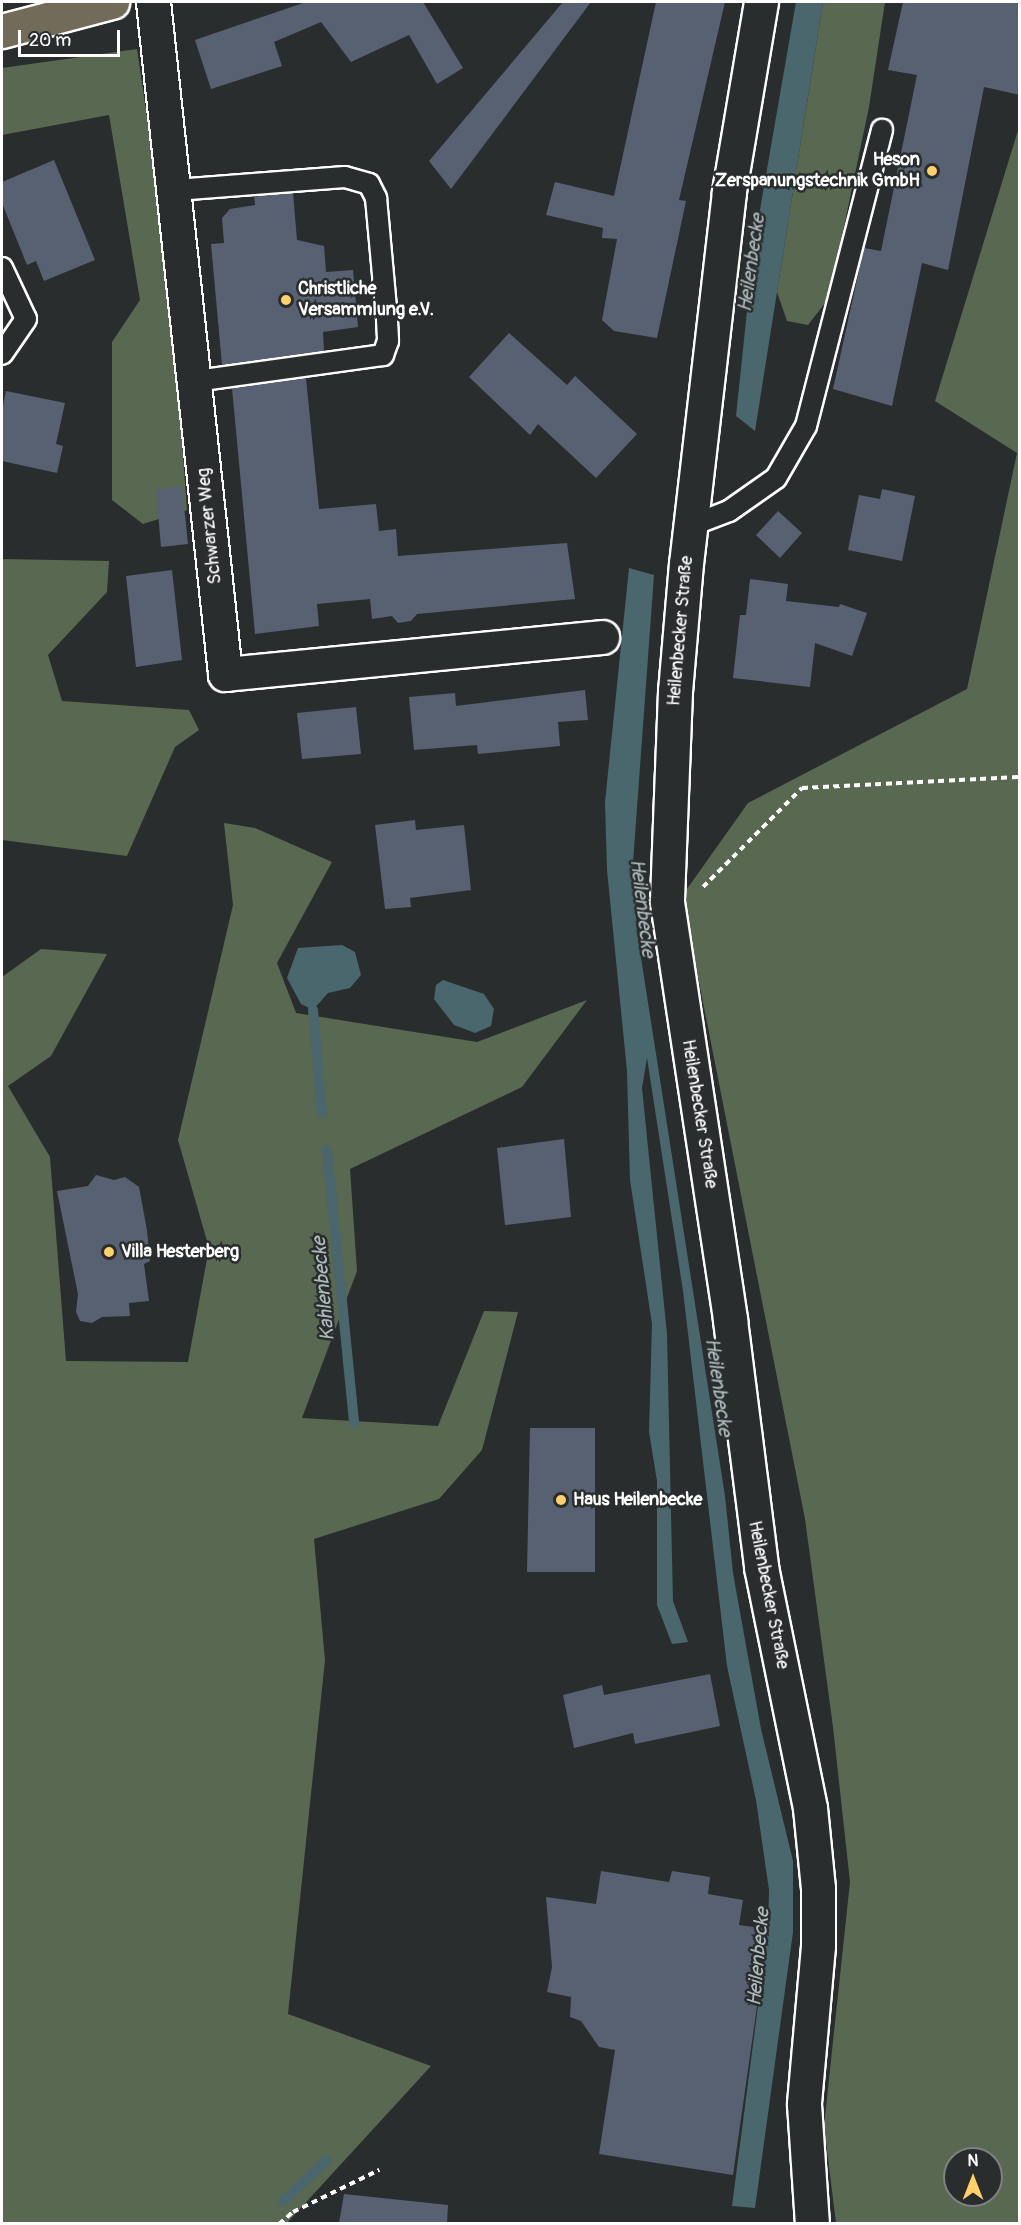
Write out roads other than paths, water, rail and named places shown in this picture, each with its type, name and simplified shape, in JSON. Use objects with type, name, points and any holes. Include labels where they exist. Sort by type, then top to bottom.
[{"type":"main road","points":[[2,31],[111,2]]},
{"type":"main road","name":"Schwarzer Weg","points":[[153,2],[176,190],[225,674],[602,637]]},
{"type":"main road","name":"Heilenbecker Straße","points":[[761,2],[729,192],[690,526],[674,703],[667,902],[730,1320],[761,1567],[810,1808],[818,1888],[818,1946],[804,2104],[812,2223]]},
{"type":"lane","points":[[690,526],[729,511],[776,478],[806,426],[882,130]]},
{"type":"lane","points":[[176,190],[345,177],[369,184],[376,198],[388,341],[383,355],[196,381]]},
{"type":"lane","points":[[2,268],[26,319],[2,354]]},
{"type":"water","points":[[796,2],[823,2],[755,431],[736,416],[754,244]]},
{"type":"water","points":[[629,568],[654,575],[633,863],[637,932],[725,1496],[733,1573],[761,1729],[793,1861],[793,1932],[755,2208],[732,2206],[768,1929],[769,1890],[756,1800],[727,1666],[683,1291],[647,1058],[642,1088],[667,1334],[673,1601],[688,1642],[672,1644],[657,1605],[657,1481],[649,1432],[652,1324],[630,1180],[627,1071],[607,870],[605,802]]},
{"type":"water","points":[[342,945],[355,952],[361,975],[350,988],[328,993],[313,1010],[301,1004],[287,978],[298,948]]},
{"type":"water","points":[[443,980],[484,994],[494,1009],[491,1026],[475,1033],[454,1025],[434,999],[436,985]]},
{"type":"waterway","points":[[313,1010],[322,1113]]},
{"type":"waterway","name":"Kahlenbecke","points":[[327,1151],[354,1423]]},
{"type":"waterway","name":"Kahlenbecke","points":[[283,2201],[327,2160]]},
{"type":"place","name":"Heson Zerspanungstechnik GmbH","points":[[932,171]]},
{"type":"place","name":"Christliche Versammlung e.V.","points":[[286,300]]},
{"type":"place","name":"Villa Hesterberg","points":[[109,1252]]},
{"type":"place","name":"Haus Heilenbecke","points":[[561,1500]]},
{"type":"water label","name":"Heilenbecke","points":[[751,263]]},
{"type":"water label","name":"Heilenbecke","points":[[643,908]]},
{"type":"water label","name":"Heilenbecke","points":[[719,1387]]},
{"type":"water label","name":"Heilenbecke","points":[[758,1957]]}]
